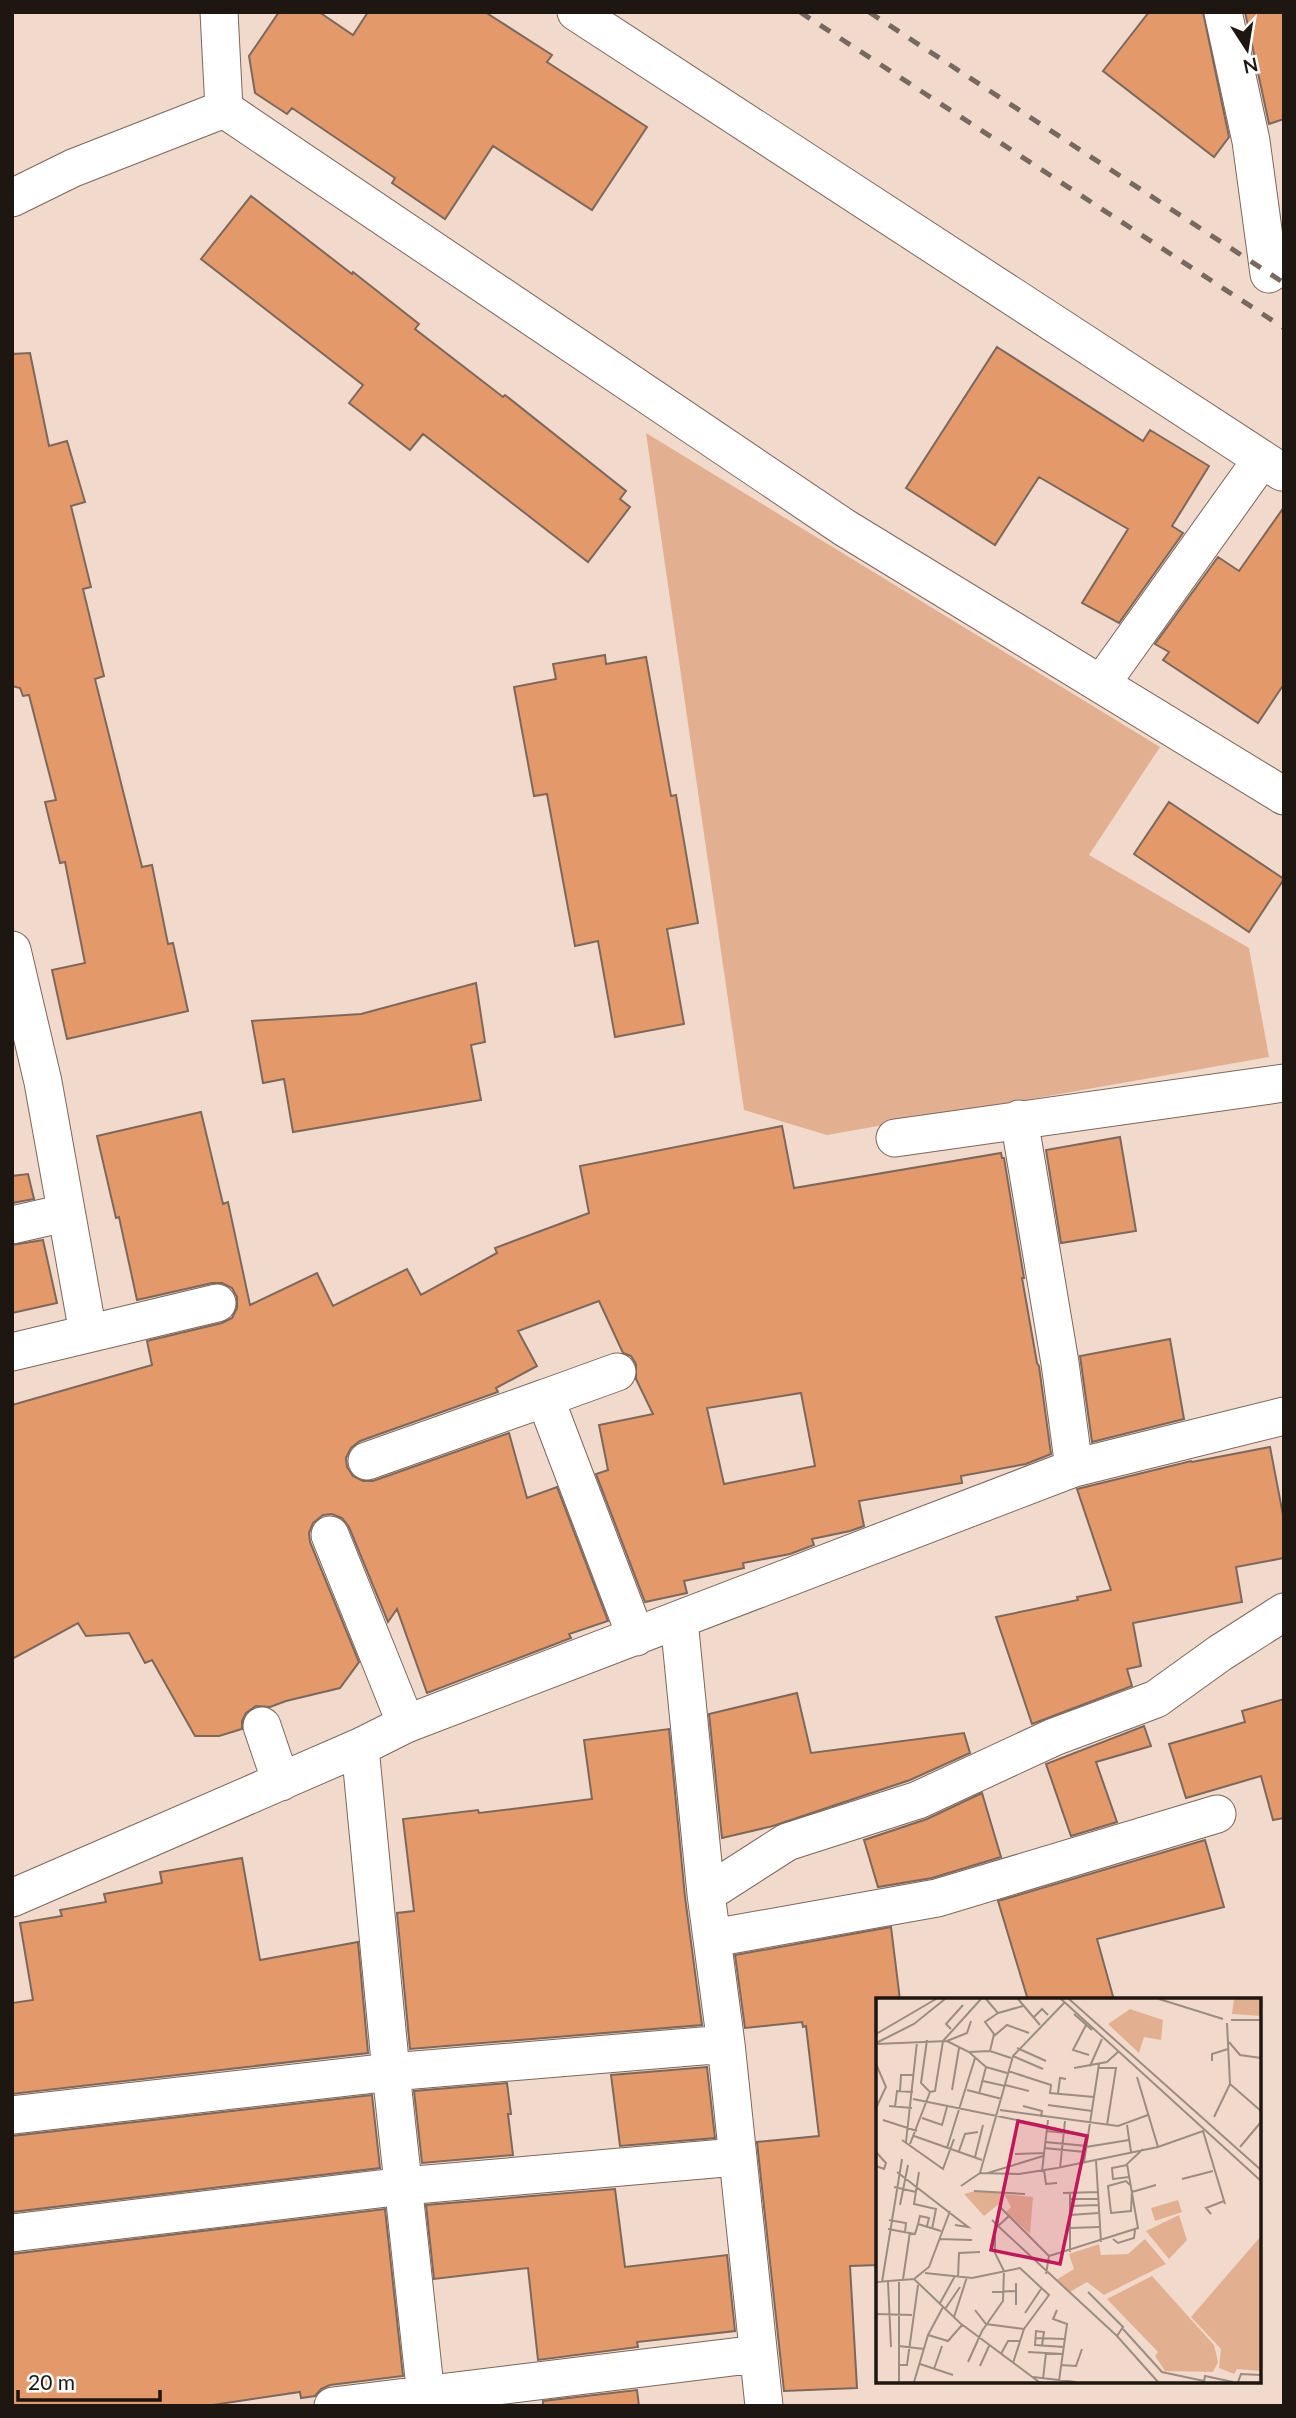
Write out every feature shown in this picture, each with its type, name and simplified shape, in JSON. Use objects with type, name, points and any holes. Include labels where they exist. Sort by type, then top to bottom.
[{"type":"street","points":[[219,12],[224,109]]},
{"type":"street","points":[[576,12],[1273,466],[1101,684]]},
{"type":"street","points":[[1223,12],[1251,141],[1269,274]]},
{"type":"street","points":[[12,198],[73,169],[224,109]]},
{"type":"street","points":[[224,109],[845,528],[1284,796]]},
{"type":"street","points":[[12,950],[28,1086],[65,1213],[88,1333]]},
{"type":"street","points":[[895,1138],[1284,1083]]},
{"type":"street","points":[[1019,1119],[1060,1363],[1074,1468]]},
{"type":"street","points":[[12,1226],[65,1213]]},
{"type":"street","points":[[12,1352],[216,1303]]},
{"type":"street","points":[[366,1461],[617,1373]]},
{"type":"street","points":[[545,1398],[636,1637]]},
{"type":"street","points":[[12,1898],[281,1782],[406,1724],[1074,1468],[1284,1416]]},
{"type":"street","points":[[330,1535],[406,1724]]},
{"type":"street","points":[[706,1894],[787,1842],[918,1800],[1054,1737],[1156,1699],[1284,1612]]},
{"type":"street","points":[[678,1620],[764,2406]]},
{"type":"street","points":[[262,1726],[281,1782]]},
{"type":"street","points":[[360,1747],[426,2401]]},
{"type":"street","points":[[713,1938],[937,1899],[1217,1814]]},
{"type":"street","points":[[12,2115],[391,2072],[726,2044]]},
{"type":"street","points":[[12,2233],[404,2186],[736,2157]]},
{"type":"street","points":[[333,2406],[426,2401],[757,2354]]},
{"type":"shaded area","points":[[646,433],[1160,747],[1089,855],[1249,948],[1269,1057],[827,1135],[744,1110]]},
{"type":"building","points":[[279,12],[319,12],[353,35],[368,12],[485,12],[552,55],[547,62],[647,127],[592,210],[493,146],[445,219],[392,183],[395,178],[292,108],[287,114],[255,93],[249,56]]},
{"type":"building","points":[[1149,12],[1203,12],[1229,137],[1214,157],[1103,71]]},
{"type":"building","points":[[1245,12],[1284,12],[1284,119],[1269,124]]},
{"type":"building","points":[[251,196],[352,274],[353,272],[419,324],[415,329],[503,397],[505,395],[626,491],[620,499],[630,507],[588,562],[423,434],[410,450],[349,403],[363,385],[201,259]]},
{"type":"building","points":[[997,347],[1143,441],[1150,430],[1209,466],[1172,526],[1183,533],[1119,623],[1082,603],[1128,529],[1039,477],[995,545],[906,488]]},
{"type":"building","points":[[30,353],[49,446],[67,441],[85,502],[71,506],[91,587],[83,589],[104,676],[95,679],[142,867],[152,865],[168,944],[173,943],[188,1011],[67,1039],[52,970],[85,963],[65,862],[60,863],[45,802],[56,800],[29,695],[23,696],[20,688],[12,686],[12,354]]},
{"type":"building","points":[[1284,507],[1284,684],[1258,723],[1163,660],[1169,652],[1155,644],[1218,557],[1239,571]]},
{"type":"building","points":[[605,655],[606,664],[646,657],[671,796],[676,795],[698,923],[667,929],[684,1024],[615,1037],[598,941],[575,946],[547,794],[534,796],[514,687],[556,679],[553,664]]},
{"type":"building","points":[[1169,802],[1284,879],[1249,932],[1134,854]]},
{"type":"building","points":[[476,983],[485,1042],[471,1045],[481,1100],[293,1132],[284,1079],[263,1083],[252,1021],[361,1014]]},
{"type":"building","points":[[201,1112],[223,1204],[228,1202],[250,1305],[317,1273],[333,1306],[407,1269],[421,1295],[497,1253],[495,1248],[589,1213],[580,1166],[782,1126],[794,1188],[1001,1153],[1039,1366],[1051,1454],[1026,1464],[961,1476],[962,1483],[859,1501],[864,1526],[812,1539],[814,1545],[790,1554],[743,1563],[744,1568],[684,1581],[687,1593],[645,1602],[596,1474],[608,1470],[599,1425],[653,1414],[636,1379],[636,1364],[631,1356],[623,1353],[599,1301],[518,1331],[537,1366],[496,1388],[498,1392],[360,1441],[351,1448],[346,1458],[347,1467],[353,1476],[363,1481],[373,1481],[509,1433],[527,1498],[557,1487],[608,1621],[569,1634],[571,1638],[427,1693],[397,1609],[388,1622],[349,1527],[342,1518],[332,1514],[323,1515],[313,1523],[309,1533],[310,1542],[359,1662],[340,1688],[270,1707],[256,1706],[246,1713],[242,1729],[219,1736],[195,1736],[152,1660],[145,1663],[129,1633],[86,1636],[78,1623],[12,1659],[12,1405],[152,1365],[147,1341],[222,1323],[232,1318],[237,1308],[237,1297],[232,1288],[222,1283],[137,1300],[119,1217],[116,1218],[97,1136]],"holes":[[[801,1393],[815,1466],[724,1484],[707,1408]]]},
{"type":"building","points":[[1120,1137],[1136,1231],[1061,1243],[1046,1150]]},
{"type":"building","points":[[28,1174],[34,1199],[12,1203],[12,1176]]},
{"type":"building","points":[[43,1240],[57,1303],[12,1313],[12,1245]]},
{"type":"building","points":[[1170,1339],[1184,1419],[1092,1442],[1080,1356]]},
{"type":"building","points":[[1270,1447],[1284,1520],[1284,1558],[1236,1567],[1242,1602],[1133,1623],[1141,1666],[1127,1669],[1132,1686],[1032,1724],[996,1617],[1078,1600],[1077,1597],[1111,1590],[1077,1489],[1191,1461]]},
{"type":"building","points":[[797,1693],[811,1753],[964,1733],[970,1753],[910,1780],[773,1826],[722,1838],[709,1714]]},
{"type":"building","points":[[1284,1699],[1284,1818],[1273,1820],[1261,1776],[1186,1798],[1169,1744],[1245,1722],[1242,1711]]},
{"type":"building","points":[[1144,1726],[1151,1746],[1096,1762],[1117,1822],[1071,1836],[1046,1764]]},
{"type":"building","points":[[669,1729],[685,1897],[702,2025],[410,2049],[397,1913],[414,1911],[403,1819],[592,1799],[584,1740]]},
{"type":"building","points":[[982,1793],[1001,1857],[932,1878],[878,1887],[864,1840],[927,1819]]},
{"type":"building","points":[[1205,1840],[1224,1907],[1097,1939],[1113,1998],[1027,1998],[998,1901]]},
{"type":"building","points":[[242,1858],[260,1960],[358,1942],[368,2053],[12,2094],[12,2003],[33,2000],[20,1923],[62,1916],[60,1910],[106,1902],[104,1894],[162,1883],[160,1872]]},
{"type":"building","points":[[891,1927],[900,1998],[876,1998],[876,2265],[850,2266],[857,2388],[784,2391],[757,2142],[819,2136],[806,2026],[803,2027],[802,2022],[745,2028],[735,1955]]},
{"type":"building","points":[[707,2067],[715,2138],[620,2146],[611,2075]]},
{"type":"building","points":[[507,2083],[513,2155],[422,2163],[414,2091]]},
{"type":"building","points":[[372,2095],[380,2168],[12,2212],[12,2136]]},
{"type":"building","points":[[615,2189],[625,2267],[727,2255],[735,2331],[637,2342],[638,2347],[538,2360],[528,2268],[434,2279],[426,2205]]},
{"type":"building","points":[[385,2209],[403,2376],[330,2385],[315,2396],[301,2398],[300,2392],[206,2406],[12,2406],[12,2254]]},
{"type":"building","points":[[637,2390],[639,2406],[543,2406],[543,2401]]},
{"type":"railway","points":[[800,12],[1284,328]]},
{"type":"railway","points":[[869,12],[1284,283]]}]
